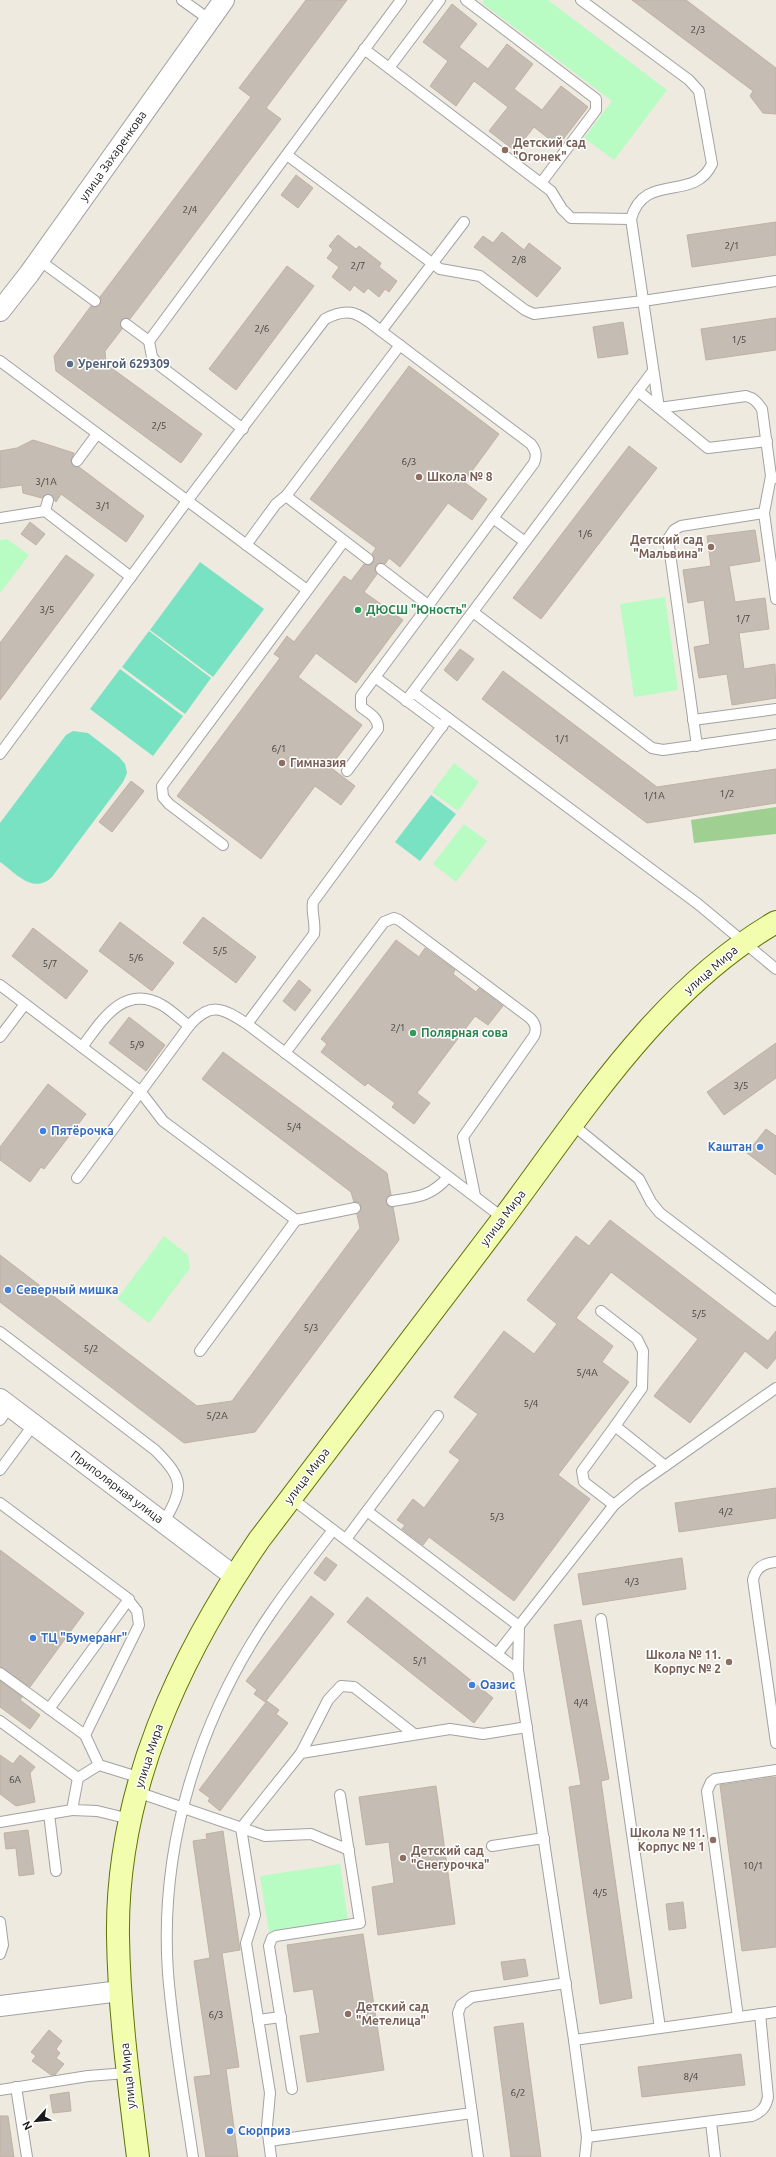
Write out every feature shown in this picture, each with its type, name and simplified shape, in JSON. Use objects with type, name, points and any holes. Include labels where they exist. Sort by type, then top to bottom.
[{"type":"street","name":"улица Захаренкова","points":[[0,311],[39,260],[224,0]]},
{"type":"street","name":"улица Мира","points":[[138,2157],[127,2073],[120,1991],[118,1935],[120,1893],[130,1819],[158,1724],[185,1663],[207,1620],[234,1576],[291,1498],[619,1065],[667,1011],[704,974],[744,941],[776,922]]},
{"type":"street","name":"Приполярная улица","points":[[3,1408],[34,1424],[234,1576]]},
{"type":"street","points":[[0,2006],[120,1991]]},
{"type":"lane","points":[[182,0],[210,20]]},
{"type":"lane","points":[[148,341],[288,155],[401,0]]},
{"type":"lane","points":[[389,68],[440,0]]},
{"type":"lane","points":[[466,0],[596,99],[598,105],[596,110],[541,183]]},
{"type":"lane","points":[[581,0],[689,80],[698,91],[712,164],[708,172],[700,179],[690,184],[656,191],[644,196],[634,207],[631,219],[659,408]]},
{"type":"lane","points":[[364,50],[541,183],[554,195],[562,209],[571,218],[631,219]]},
{"type":"lane","points":[[288,155],[432,264],[440,269],[480,276],[525,310],[534,314],[643,301],[776,281]]},
{"type":"lane","points":[[381,331],[464,222]]},
{"type":"lane","points":[[39,260],[95,301]]},
{"type":"lane","points":[[0,754],[187,501],[326,319],[338,312],[351,312],[362,316],[531,444],[536,450],[536,457],[534,463],[361,696],[360,704],[377,721],[378,729],[347,770]]},
{"type":"lane","points":[[126,324],[148,341],[152,358],[159,365],[243,429]]},
{"type":"lane","points":[[246,545],[276,504],[286,496],[400,345]]},
{"type":"lane","points":[[0,361],[307,590]]},
{"type":"lane","points":[[406,701],[653,371]]},
{"type":"lane","points":[[638,391],[708,448],[767,441]]},
{"type":"lane","points":[[659,408],[746,396],[758,402],[762,409],[774,477],[764,513],[776,599]]},
{"type":"lane","points":[[77,461],[97,434]]},
{"type":"lane","points":[[286,496],[368,559]]},
{"type":"lane","points":[[45,511],[48,500]]},
{"type":"lane","points":[[0,518],[45,511],[131,576]]},
{"type":"lane","points":[[697,746],[668,539],[674,530],[681,526],[764,513]]},
{"type":"lane","points":[[493,518],[525,542]]},
{"type":"lane","points":[[223,845],[169,804],[163,797],[162,786],[344,541]]},
{"type":"lane","points":[[381,569],[428,605]]},
{"type":"lane","points":[[473,612],[652,748],[663,750],[776,734]]},
{"type":"lane","points":[[375,677],[442,727]]},
{"type":"lane","points":[[413,692],[698,904],[776,969]]},
{"type":"lane","points":[[693,720],[776,709]]},
{"type":"lane","points":[[247,1024],[314,934],[316,926],[312,910],[313,902],[448,718]]},
{"type":"lane","points":[[285,1053],[384,922],[394,918],[399,920],[530,1018],[536,1025],[534,1036],[463,1137],[474,1196]]},
{"type":"lane","points":[[0,985],[140,1091],[163,1121],[296,1220]]},
{"type":"lane","points":[[82,1047],[108,1013],[118,1004],[130,1000],[152,1000],[162,1005],[189,1026]]},
{"type":"lane","points":[[0,1037],[25,1004]]},
{"type":"lane","points":[[77,1178],[189,1026],[206,1010],[218,1009],[228,1012],[247,1024],[503,1218]]},
{"type":"lane","points":[[573,1125],[639,1179],[651,1202],[660,1213],[776,1301]]},
{"type":"lane","points":[[392,1201],[424,1196],[439,1187],[448,1177]]},
{"type":"lane","points":[[200,1351],[296,1220],[355,1208]]},
{"type":"lane","points":[[601,1311],[637,1339],[643,1351],[642,1388],[582,1471],[584,1482],[614,1505]]},
{"type":"lane","points":[[0,1332],[155,1450],[169,1464],[178,1482],[178,1493],[164,1522]]},
{"type":"lane","points":[[497,1654],[614,1505],[665,1466],[776,1388]]},
{"type":"lane","points":[[346,1539],[438,1416]]},
{"type":"lane","points":[[0,1470],[34,1424]]},
{"type":"lane","points":[[615,1426],[665,1466]]},
{"type":"lane","points":[[291,1498],[518,1670]]},
{"type":"lane","points":[[0,1503],[129,1599],[137,1611],[139,1624],[85,1735]]},
{"type":"lane","points":[[367,1511],[519,1626]]},
{"type":"lane","points":[[193,2157],[168,1972],[167,1934],[171,1861],[182,1808],[208,1734],[246,1654],[270,1614],[333,1530]]},
{"type":"lane","points":[[776,1562],[760,1567],[755,1572],[753,1580],[776,1743]]},
{"type":"lane","points":[[49,1709],[129,1599]]},
{"type":"lane","points":[[601,1619],[660,2028]]},
{"type":"lane","points":[[519,1626],[518,1670],[574,2040],[587,2137],[585,2157]]},
{"type":"lane","points":[[0,1673],[85,1735],[99,1765],[182,1808],[272,1837],[311,1834],[349,1850]]},
{"type":"lane","points":[[271,2157],[267,2126],[270,2093],[246,1943],[255,1915],[241,1828],[301,1752],[328,1700],[341,1686],[354,1687],[414,1734]]},
{"type":"lane","points":[[0,1721],[78,1778]]},
{"type":"lane","points":[[301,1752],[450,1729],[483,1734],[527,1728]]},
{"type":"lane","points":[[72,1810],[78,1778],[99,1765]]},
{"type":"lane","points":[[738,2017],[707,1791],[711,1782],[715,1780],[776,1770]]},
{"type":"lane","points":[[292,2089],[280,2017],[270,1941],[276,1936],[360,1923],[340,1794]]},
{"type":"lane","points":[[0,1822],[72,1810],[97,1811],[130,1819]]},
{"type":"lane","points":[[49,1814],[56,1872]]},
{"type":"lane","points":[[492,1846],[544,1838]]},
{"type":"lane","points":[[0,1922],[3,1945],[0,1954]]},
{"type":"lane","points":[[478,2157],[458,2013],[461,2005],[472,1997],[566,1983]]},
{"type":"lane","points":[[574,2040],[776,2012]]},
{"type":"lane","points":[[587,2137],[711,2122],[752,2116],[760,2113],[766,2105],[768,2096],[760,2014]]},
{"type":"lane","points":[[258,2020],[280,2017]]},
{"type":"lane","points":[[0,2090],[88,2076],[127,2073]]},
{"type":"lane","points":[[16,2087],[27,2157]]},
{"type":"lane","points":[[269,2141],[472,2112]]},
{"type":"lane","points":[[711,2122],[715,2157]]},
{"type":"green space","points":[[484,0],[548,0],[667,90],[614,160],[584,138],[612,101],[482,3]]},
{"type":"green space","points":[[7,539],[29,555],[0,593],[0,540]]},
{"type":"green space","points":[[200,562],[264,609],[213,677],[150,630]]},
{"type":"green space","points":[[665,597],[678,690],[634,697],[620,604]]},
{"type":"green space","points":[[149,631],[211,678],[185,714],[122,667]]},
{"type":"green space","points":[[120,669],[183,716],[153,756],[90,709]]},
{"type":"green space","points":[[73,731],[88,733],[119,757],[125,764],[127,773],[123,782],[52,877],[45,882],[38,884],[31,883],[18,876],[0,862],[0,823],[66,735]]},
{"type":"green space","points":[[454,763],[479,782],[458,811],[432,792]]},
{"type":"green space","points":[[431,795],[456,814],[420,861],[395,842]]},
{"type":"green space","points":[[776,807],[776,834],[694,843],[691,820]]},
{"type":"green space","points":[[464,824],[487,841],[456,882],[433,864]]},
{"type":"green space","points":[[164,1236],[188,1255],[190,1268],[149,1323],[117,1299]]},
{"type":"green space","points":[[340,1864],[348,1921],[269,1932],[260,1876]]},
{"type":"building","points":[[306,0],[347,0],[266,108],[281,119],[130,319],[126,318],[121,320],[120,324],[122,329],[105,351],[106,364],[202,434],[181,463],[56,371],[54,356],[91,306],[95,307],[100,305],[100,297],[251,97],[239,88]]},
{"type":"building","points":[[632,0],[686,0],[776,68],[776,114],[763,113],[750,96],[753,91]]},
{"type":"building","points":[[452,4],[477,24],[459,47],[488,69],[507,44],[533,64],[514,89],[542,110],[561,86],[588,107],[558,146],[534,127],[515,151],[489,131],[508,107],[474,81],[456,106],[430,86],[448,61],[423,42]]},
{"type":"building","points":[[296,175],[313,188],[298,208],[281,195]]},
{"type":"building","points":[[776,222],[776,255],[692,267],[687,235]]},
{"type":"building","points":[[502,232],[524,250],[529,243],[561,268],[537,297],[474,247],[483,236],[493,243]]},
{"type":"building","points":[[338,235],[356,249],[359,246],[381,263],[379,267],[397,281],[389,292],[385,289],[379,297],[368,288],[364,293],[354,285],[350,291],[332,277],[339,267],[327,258],[333,250],[329,246]]},
{"type":"building","points":[[287,266],[314,286],[236,390],[209,369]]},
{"type":"building","points":[[776,318],[776,350],[706,360],[701,329]]},
{"type":"building","points":[[623,322],[628,354],[598,358],[593,327]]},
{"type":"building","points":[[409,366],[499,434],[464,482],[487,499],[472,520],[448,503],[400,567],[389,558],[385,564],[379,563],[376,565],[375,571],[377,574],[364,592],[403,620],[356,683],[316,653],[298,677],[362,725],[330,767],[355,786],[341,805],[315,786],[261,859],[177,796],[280,658],[274,654],[287,636],[294,642],[344,576],[351,581],[364,564],[370,565],[373,563],[374,557],[372,554],[376,548],[310,499]]},
{"type":"building","points":[[33,440],[74,453],[71,461],[73,466],[79,467],[144,516],[126,542],[61,494],[56,502],[49,494],[42,498],[23,493],[22,485],[0,488],[0,451],[17,448]]},
{"type":"building","points":[[629,446],[657,468],[541,619],[513,598]]},
{"type":"building","points":[[30,522],[45,534],[36,545],[21,534]]},
{"type":"building","points":[[755,530],[760,561],[729,566],[735,602],[765,598],[769,629],[739,633],[744,669],[775,664],[776,698],[732,705],[727,674],[699,678],[694,647],[710,644],[704,600],[688,603],[683,570],[711,566],[707,536]]},
{"type":"building","points":[[66,555],[94,575],[0,700],[0,643]]},
{"type":"building","points":[[460,649],[474,659],[457,681],[444,670]]},
{"type":"building","points":[[503,671],[657,787],[776,769],[776,803],[647,823],[482,699]]},
{"type":"building","points":[[131,781],[144,791],[112,832],[99,822]]},
{"type":"building","points":[[203,917],[256,957],[236,983],[183,943]]},
{"type":"building","points":[[120,922],[174,963],[152,991],[99,951]]},
{"type":"building","points":[[33,928],[88,971],[66,999],[12,956]]},
{"type":"building","points":[[396,940],[419,957],[425,948],[455,970],[453,974],[476,992],[479,988],[503,1006],[488,1025],[475,1016],[417,1093],[430,1103],[414,1124],[392,1107],[395,1103],[368,1083],[365,1086],[321,1052],[327,1044],[321,1039]]},
{"type":"building","points":[[299,980],[311,990],[295,1011],[283,1001]]},
{"type":"building","points":[[129,1017],[165,1045],[146,1071],[109,1043]]},
{"type":"building","points":[[776,1043],[776,1078],[724,1115],[707,1092]]},
{"type":"building","points":[[223,1052],[387,1173],[391,1195],[386,1198],[386,1202],[389,1207],[393,1207],[399,1240],[255,1432],[184,1443],[0,1302],[0,1255],[197,1406],[232,1401],[360,1228],[357,1214],[361,1207],[360,1203],[354,1202],[351,1192],[202,1079]]},
{"type":"building","name":"Пятёрочка","points":[[48,1084],[86,1114],[44,1169],[41,1167],[30,1182],[0,1160],[0,1147]]},
{"type":"building","points":[[766,1129],[776,1136],[776,1175],[747,1153]]},
{"type":"building","points":[[610,1220],[768,1341],[776,1331],[776,1358],[767,1369],[745,1351],[690,1423],[654,1396],[698,1339],[611,1272],[576,1318],[613,1346],[602,1362],[629,1382],[558,1475],[590,1499],[514,1601],[429,1537],[423,1545],[402,1529],[405,1525],[397,1520],[413,1499],[424,1508],[460,1460],[449,1452],[478,1414],[454,1397],[504,1331],[534,1354],[557,1324],[527,1300],[576,1236],[589,1246]]},
{"type":"building","points":[[776,1488],[776,1518],[679,1532],[675,1503]]},
{"type":"building","name":"ТЦ \"Бумеранг\"","points":[[0,1550],[84,1613],[30,1687],[0,1667]]},
{"type":"building","points":[[326,1557],[337,1565],[325,1581],[314,1573]]},
{"type":"building","points":[[682,1558],[686,1589],[583,1605],[578,1574]]},
{"type":"building","points":[[311,1596],[334,1614],[265,1702],[254,1694],[257,1690],[246,1681]]},
{"type":"building","points":[[367,1597],[493,1698],[474,1723],[347,1622]]},
{"type":"building","points":[[581,1620],[609,1779],[601,1781],[632,1998],[600,2004],[569,1787],[581,1785],[554,1625]]},
{"type":"building","points":[[0,1681],[22,1697],[20,1700],[40,1715],[30,1729],[0,1707]]},
{"type":"building","points":[[267,1701],[279,1710],[276,1714],[288,1723],[220,1811],[208,1801],[210,1798],[199,1790]]},
{"type":"building","points":[[0,1755],[13,1764],[20,1755],[35,1767],[30,1773],[35,1802],[16,1806],[0,1794]]},
{"type":"building","points":[[776,1777],[776,1947],[742,1951],[720,1785]]},
{"type":"building","points":[[436,1786],[455,1924],[378,1935],[372,1887],[394,1883],[389,1842],[366,1845],[359,1797]]},
{"type":"building","points":[[28,1830],[34,1874],[19,1876],[16,1848],[6,1849],[4,1833]]},
{"type":"building","points":[[223,1831],[240,1950],[222,1953],[239,2067],[226,2069],[238,2157],[206,2157],[194,2077],[211,2075],[194,1961],[210,1958],[193,1841],[207,1839],[206,1834]]},
{"type":"building","points":[[683,1902],[686,1928],[669,1930],[666,1904]]},
{"type":"building","points":[[363,1934],[384,2070],[307,2082],[300,2036],[320,2033],[313,1989],[294,1992],[287,1945]]},
{"type":"building","points":[[525,1959],[528,1976],[504,1980],[501,1962]]},
{"type":"building","points":[[523,2023],[541,2157],[511,2157],[494,2027]]},
{"type":"building","points":[[49,2030],[62,2041],[56,2049],[60,2053],[56,2058],[64,2064],[55,2075],[51,2075],[32,2061],[36,2056],[31,2052]]},
{"type":"building","points":[[741,2054],[745,2085],[642,2097],[638,2067]]},
{"type":"building","points":[[69,2092],[71,2111],[53,2113],[50,2095]]},
{"type":"building","points":[[0,2116],[8,2116],[14,2157],[0,2157]]},
{"type":"place","name":"Детский сад \"Огонек\"","points":[[505,150]]},
{"type":"place","name":"Уренгой 629309","points":[[70,364]]},
{"type":"place","name":"Школа № 8","points":[[419,477]]},
{"type":"place","name":"Детский сад \"Мальвина\"","points":[[711,547]]},
{"type":"place","name":"ДЮСШ \"Юность\"","points":[[358,610]]},
{"type":"place","name":"Гимназия","points":[[282,763]]},
{"type":"place","name":"Полярная сова","points":[[413,1033]]},
{"type":"place","name":"Пятёрочка","points":[[43,1131]]},
{"type":"place","name":"Каштан","points":[[760,1147]]},
{"type":"place","name":"Северный мишка","points":[[8,1290]]},
{"type":"place","name":"ТЦ \"Бумеранг\"","points":[[33,1638]]},
{"type":"place","name":"Школа № 11. Корпус № 2","points":[[729,1662]]},
{"type":"place","name":"Оазис","points":[[472,1685]]},
{"type":"place","name":"Школа № 11. Корпус № 1","points":[[713,1840]]},
{"type":"place","name":"Детский сад \"Снегурочка\"","points":[[403,1858]]},
{"type":"place","name":"Детский сад \"Метелица\"","points":[[348,2014]]},
{"type":"place","name":"Сюрприз","points":[[230,2131]]}]
